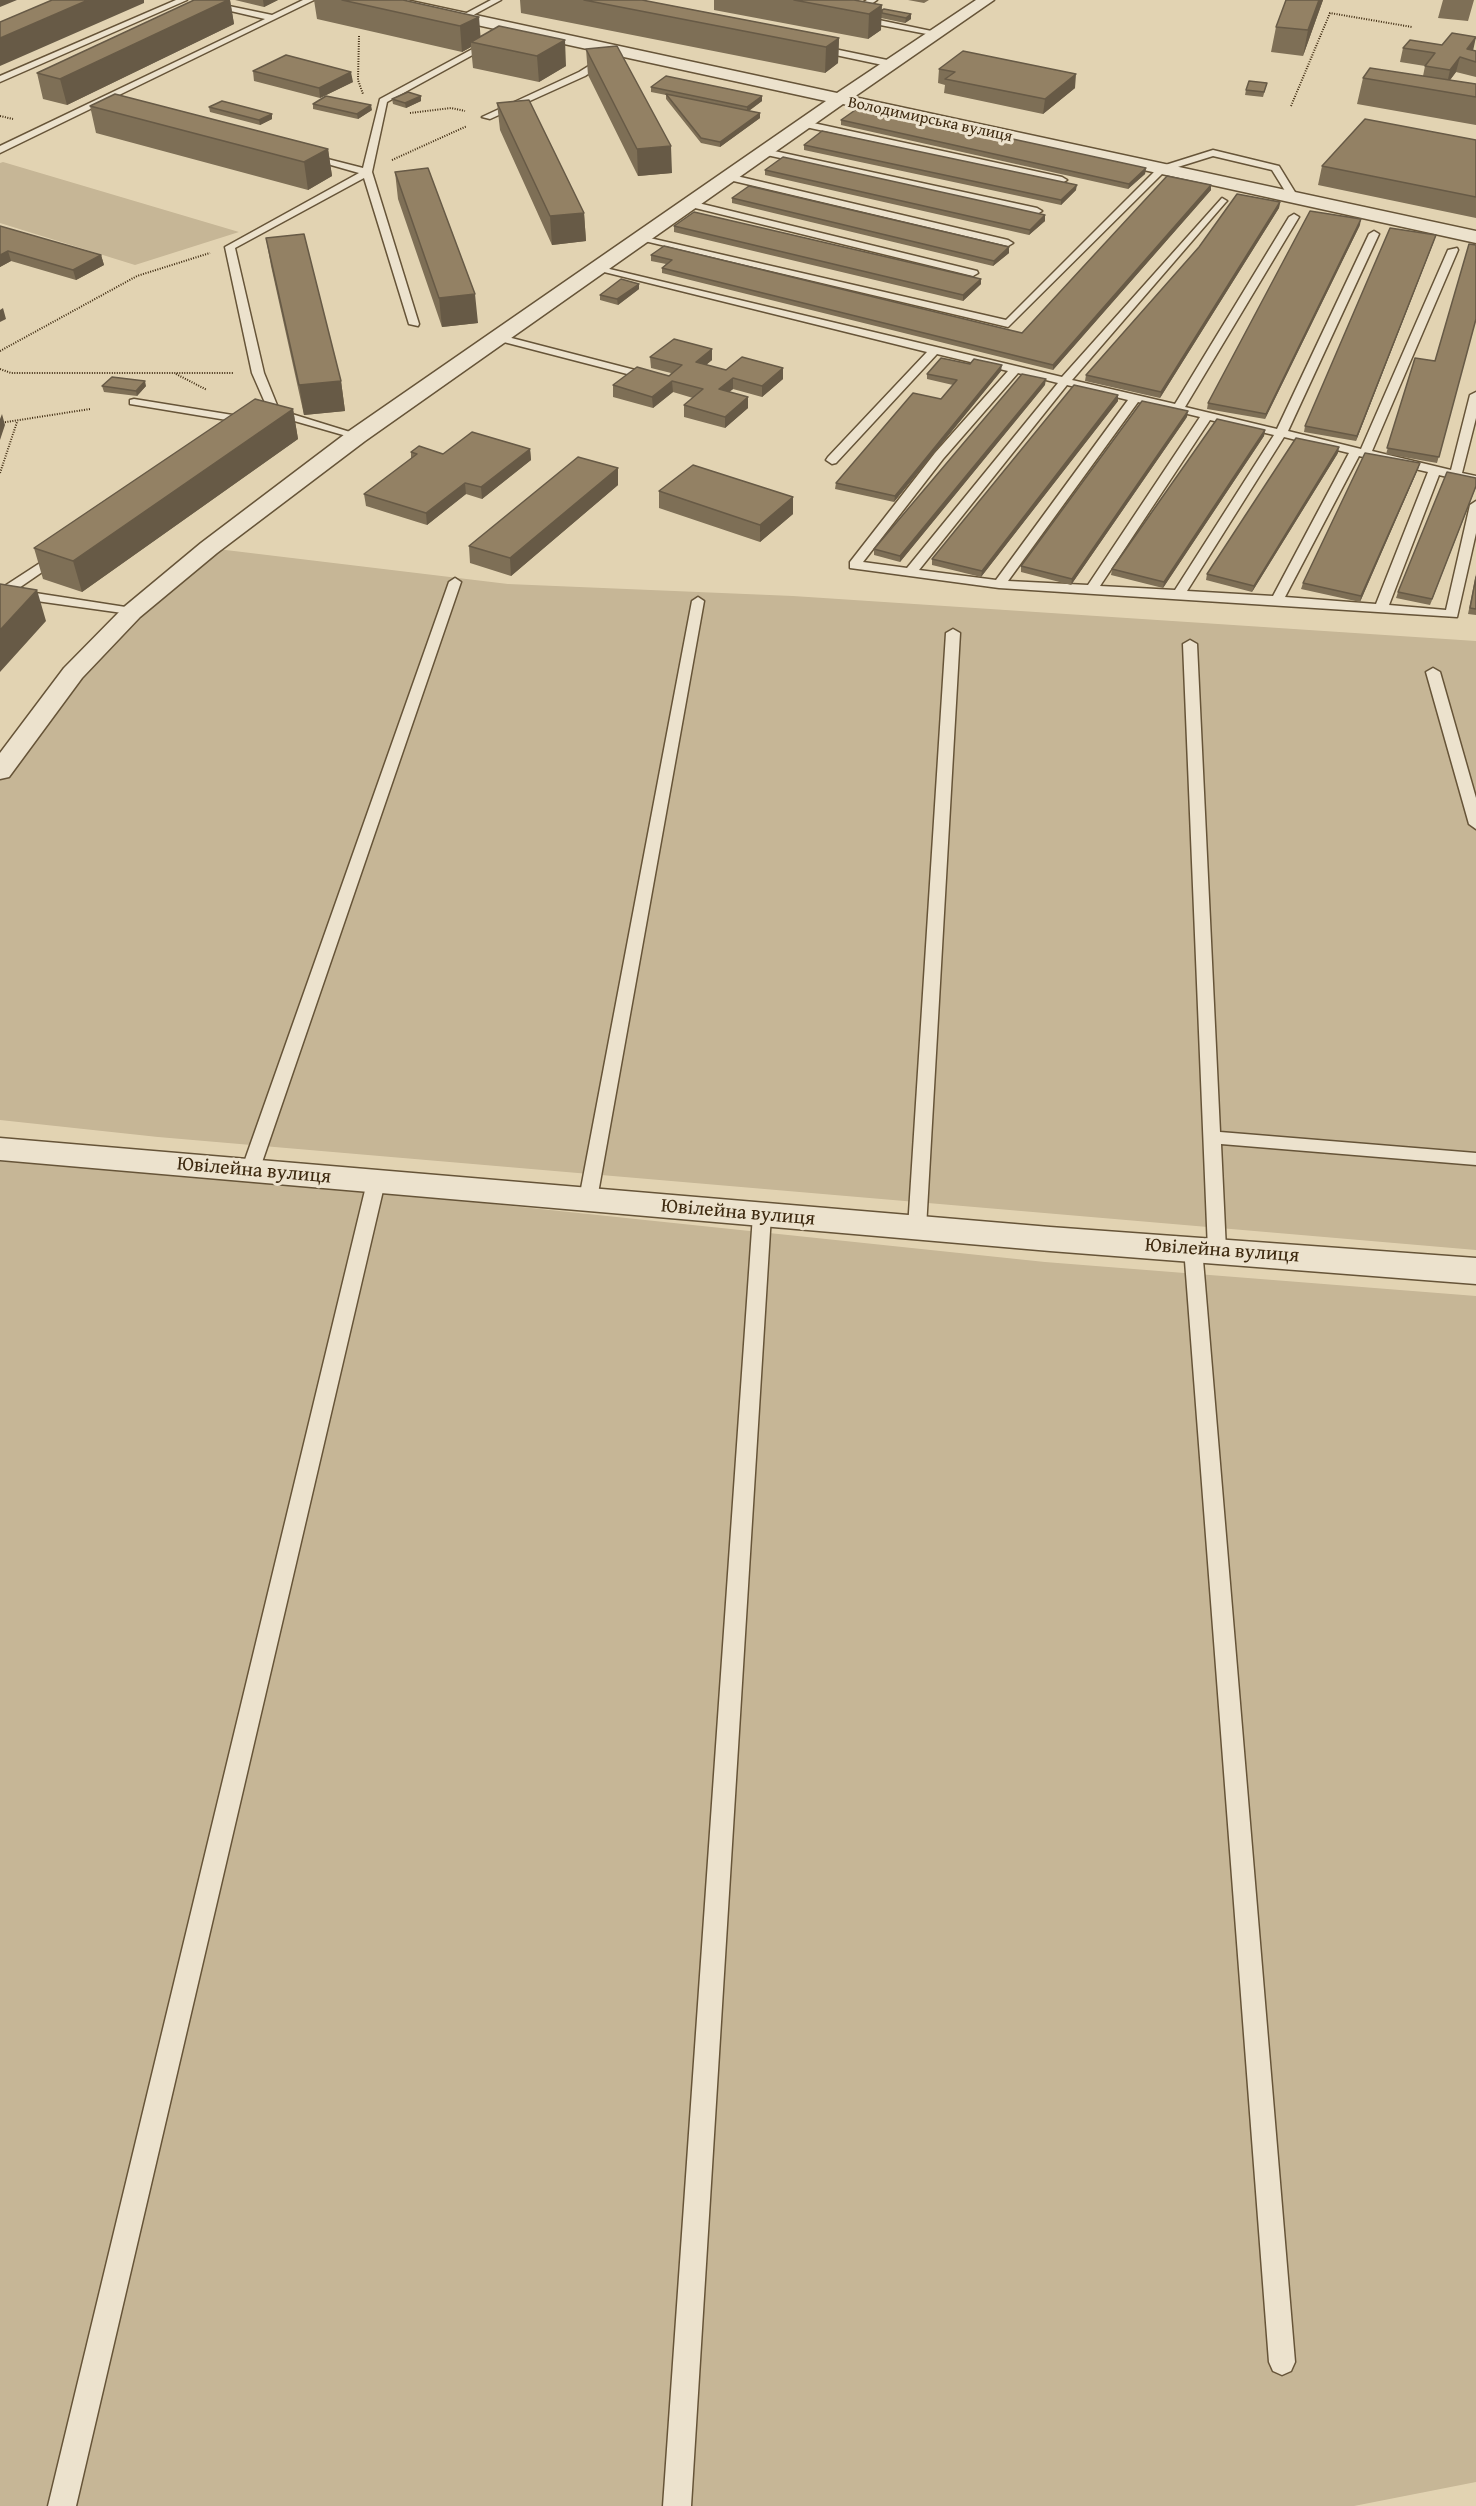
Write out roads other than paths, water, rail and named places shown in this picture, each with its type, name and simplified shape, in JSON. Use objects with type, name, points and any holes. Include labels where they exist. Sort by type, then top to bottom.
[{"type":"street","name":"Володимирська вулиця","points":[[385,0],[1476,237]]},
{"type":"street","points":[[0,771],[73,673],[132,612],[209,548],[357,436],[838,100],[986,0]]},
{"type":"street","name":"Ювілейна вулиця","points":[[0,1149],[917,1228],[1476,1271]]},
{"type":"lane","points":[[0,79],[183,0]]},
{"type":"lane","points":[[195,0],[273,18]]},
{"type":"lane","points":[[0,150],[310,0]]},
{"type":"lane","points":[[463,17],[497,0]]},
{"type":"lane","points":[[873,0],[847,16],[937,33]]},
{"type":"lane","points":[[414,324],[367,172],[383,101],[516,29]]},
{"type":"lane","points":[[810,47],[892,64]]},
{"type":"lane","points":[[487,117],[582,74],[617,51]]},
{"type":"lane","points":[[97,102],[120,108]]},
{"type":"lane","points":[[804,124],[1062,180]]},
{"type":"lane","points":[[765,152],[1037,211]]},
{"type":"lane","points":[[641,239],[1008,324],[1162,169],[1213,153],[1276,168],[1293,197]]},
{"type":"lane","points":[[300,154],[367,172]]},
{"type":"lane","points":[[274,412],[258,372],[230,247],[367,172]]},
{"type":"lane","points":[[728,177],[1008,243]]},
{"type":"lane","points":[[910,573],[1065,381],[1222,201]]},
{"type":"lane","points":[[690,204],[973,273]]},
{"type":"lane","points":[[1178,408],[1294,217]]},
{"type":"lane","points":[[1179,594],[1281,433],[1374,234]]},
{"type":"lane","points":[[1277,600],[1361,452],[1453,250]]},
{"type":"lane","points":[[597,269],[1476,480]]},
{"type":"lane","points":[[500,338],[631,372]]},
{"type":"lane","points":[[832,460],[935,350]]},
{"type":"lane","points":[[1016,369],[939,456],[854,565],[999,584],[1277,600],[1452,614],[1476,506]]},
{"type":"lane","points":[[1456,475],[1476,395]]},
{"type":"lane","points":[[999,584],[1135,398]]},
{"type":"lane","points":[[134,402],[258,422]]},
{"type":"lane","points":[[239,435],[274,412],[357,436]]},
{"type":"lane","points":[[1092,589],[1208,415]]},
{"type":"lane","points":[[1381,608],[1435,470]]},
{"type":"lane","points":[[2,593],[74,545]]},
{"type":"lane","points":[[250,1170],[455,582]]},
{"type":"lane","points":[[2,593],[132,612]]},
{"type":"lane","points":[[588,1199],[699,601]]},
{"type":"lane","points":[[917,1228],[953,633]]},
{"type":"lane","points":[[1190,644],[1212,1137],[1205,1249],[1282,2362]]},
{"type":"lane","points":[[1433,672],[1476,824]]},
{"type":"lane","points":[[1212,1137],[1476,1159]]},
{"type":"lane","points":[[62,2506],[376,1182]]},
{"type":"lane","points":[[676,2506],[762,1215]]}]
